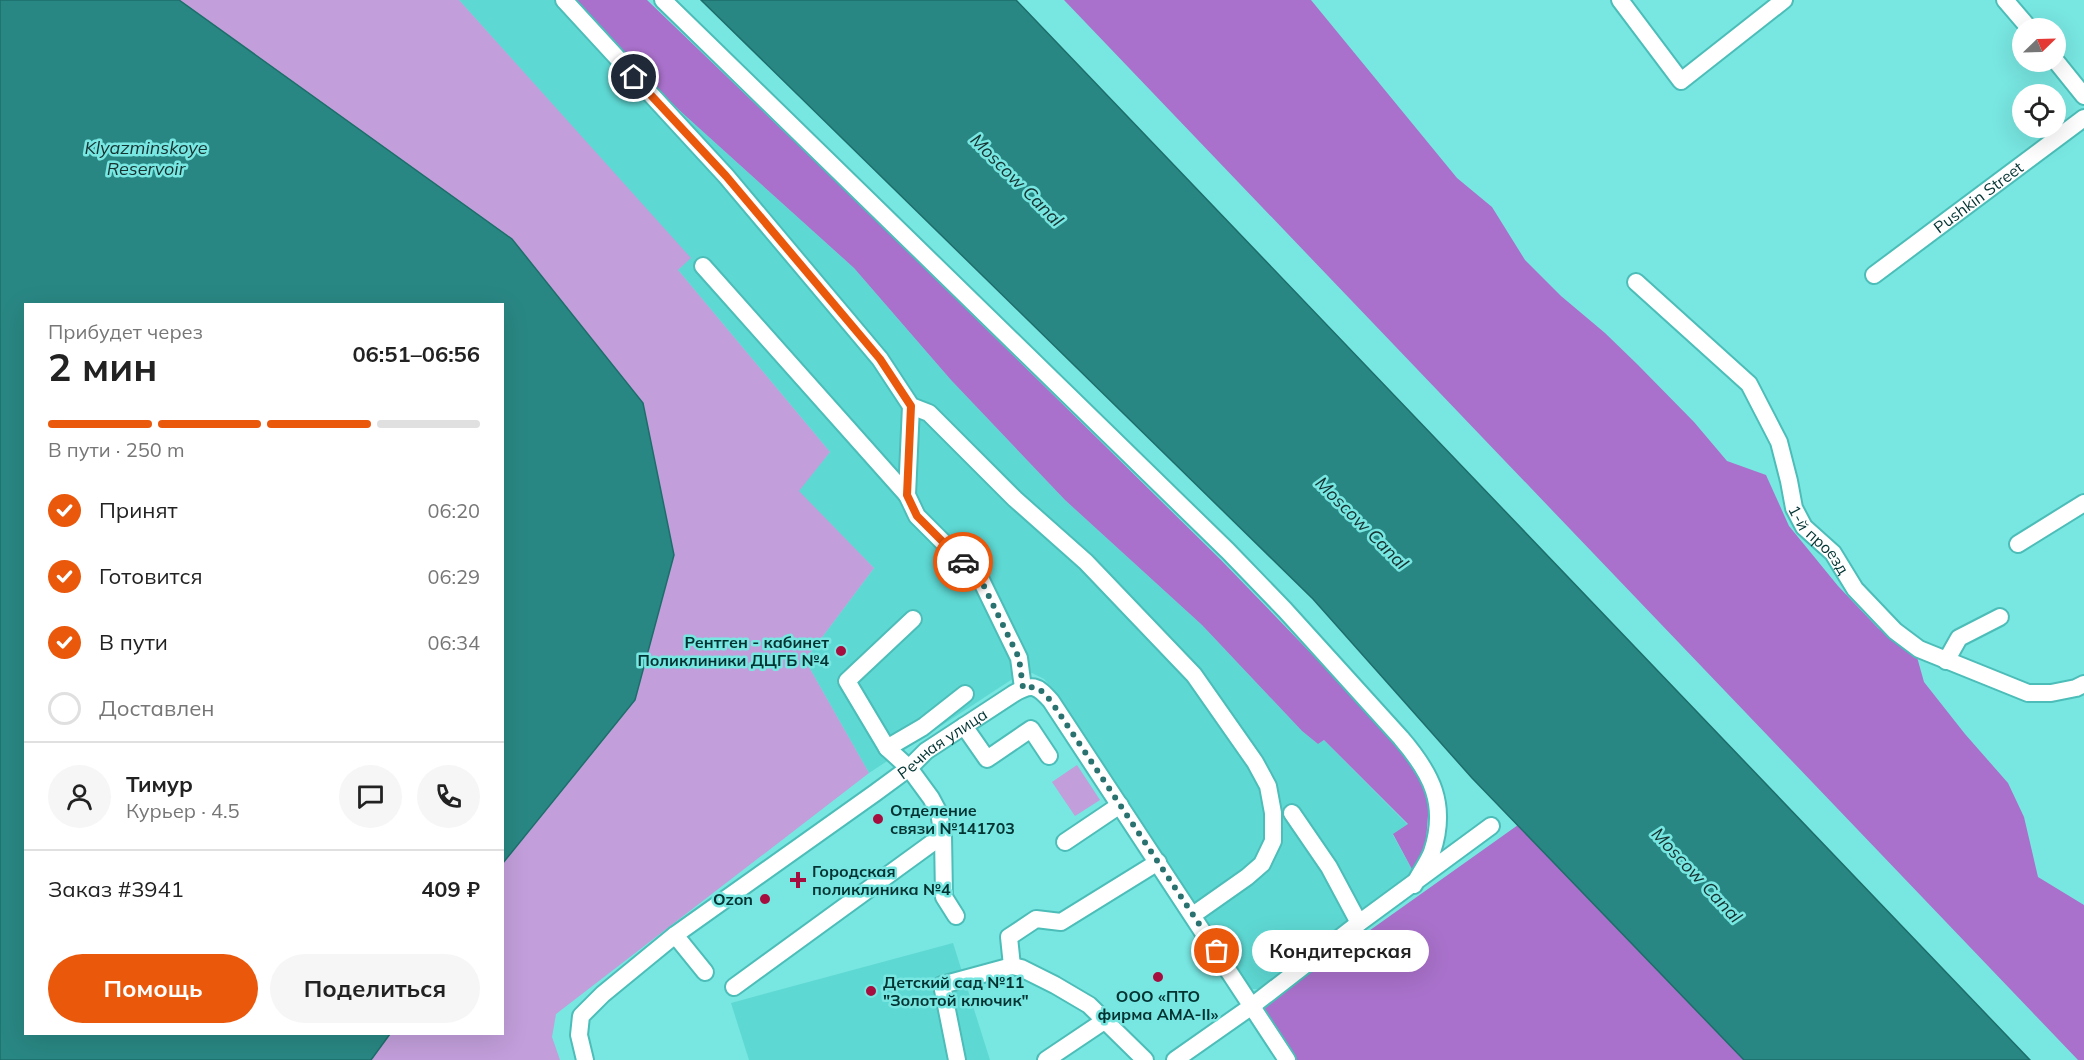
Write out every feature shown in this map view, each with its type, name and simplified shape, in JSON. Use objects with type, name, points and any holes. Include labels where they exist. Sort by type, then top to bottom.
[{"type":"street","points":[[564,0],[726,176],[880,359],[911,406],[929,413],[1015,499],[1086,562],[1194,675],[1256,762],[1268,786],[1273,813],[1273,840],[1262,864],[1193,915]]},
{"type":"street","points":[[663,0],[1228,551],[1285,610],[1418,758],[1431,780],[1437,802],[1437,827],[1431,853],[1414,885]]},
{"type":"street","points":[[1620,0],[1682,81],[1784,0]]},
{"type":"street","points":[[2005,0],[2020,18]]},
{"type":"street","points":[[2065,72],[2084,96]]},
{"type":"street","name":"Pushkin Street","points":[[1874,276],[2084,118]]},
{"type":"street","points":[[703,266],[907,495],[917,516],[981,580],[1019,658],[1023,688],[1032,686],[1042,690],[1287,1060]]},
{"type":"street","name":"1-й проезд","points":[[1636,282],[1749,384],[1779,442],[1790,481],[1794,507],[1804,527],[1833,553],[1855,589],[1895,631],[1919,649],[2028,693],[2052,693],[2084,684]]},
{"type":"street","points":[[907,495],[911,406]]},
{"type":"street","points":[[2018,544],[2084,503]]},
{"type":"street","points":[[1946,661],[1959,638],[2000,617]]},
{"type":"street","points":[[913,619],[847,681],[887,748],[909,768],[939,813],[943,835],[944,897],[956,916]]},
{"type":"street","name":"Речная улица","points":[[585,1060],[579,1035],[581,1016],[603,994],[675,934],[909,768],[926,751],[1023,688]]},
{"type":"street","points":[[887,748],[923,727],[965,694]]},
{"type":"street","points":[[964,726],[987,759],[1031,729],[1049,756]]},
{"type":"street","points":[[1065,842],[1120,805]]},
{"type":"street","points":[[1292,813],[1329,867],[1359,923]]},
{"type":"street","points":[[1175,1060],[1252,1006],[1359,923],[1414,885],[1491,826]]},
{"type":"street","points":[[734,987],[943,835]]},
{"type":"street","points":[[1012,966],[1009,937],[1036,919],[1061,922],[1158,862]]},
{"type":"street","points":[[675,934],[705,972]]},
{"type":"street","points":[[957,1060],[942,985],[1012,966],[1021,968],[1089,1005],[1145,1060]]},
{"type":"street","points":[[1046,1060],[1104,1021]]},
{"type":"shaded area","points":[[179,0],[459,0],[691,258],[678,270],[830,452],[799,491],[874,568],[805,660],[869,773],[556,1014],[552,1037],[560,1060],[371,1060],[389,1035],[504,1035],[504,862],[635,700],[511,239]]},
{"type":"shaded area","points":[[459,0],[576,0],[668,100],[854,268],[951,380],[1065,500],[1202,625],[1302,731],[1318,744],[1324,740],[1408,825],[1393,835],[1414,873],[1259,989],[1252,989],[1056,693],[1044,679],[1032,673],[1017,676],[869,773],[805,660],[874,568],[798,491],[830,452],[678,270],[690,258]]},
{"type":"shaded area","points":[[576,0],[647,0],[847,192],[1221,560],[1333,676],[1402,753],[1421,779],[1429,803],[1426,841],[1414,873],[1393,834],[1408,824],[1324,740],[1318,744],[1302,731],[1202,625],[1065,500],[951,380],[854,268],[668,100]]},
{"type":"shaded area","points":[[1064,0],[1311,0],[1457,178],[1492,207],[1525,260],[1561,296],[1605,333],[1638,365],[1694,422],[1727,461],[1766,475],[1789,526],[1838,586],[1878,628],[1917,657],[1924,682],[2008,783],[2024,817],[2038,877],[2084,905],[2084,1060],[2078,1060]]},
{"type":"shaded area","points":[[1077,765],[1100,800],[1075,816],[1052,782]]},
{"type":"shaded area","points":[[1518,825],[1744,1060],[1276,1060],[1248,1017]]},
{"type":"shaded area","name":"Детский сад №11 \"Золотой ключик\"","points":[[953,943],[990,1060],[749,1060],[731,1003]]},
{"type":"water","name":"Klyazminskoye Reservoir","points":[[0,0],[179,0],[512,239],[643,403],[674,555],[635,700],[504,862],[504,303],[24,303],[24,1035],[389,1035],[371,1060],[0,1060]]},
{"type":"water","name":"Moscow Canal","points":[[701,0],[1016,0],[2030,1060],[1744,1060],[1472,778],[1313,599]]},
{"type":"way so far","points":[[963,562],[981,580],[1019,658],[1023,688],[1032,686],[1042,690],[1051,701],[1217,951]]},
{"type":"place","name":"Рентген - кабинет Поликлиники ДЦГБ №4","points":[[841,651]]},
{"type":"place","name":"Отделение связи №141703","points":[[878,819]]},
{"type":"place","name":"Городская поликлиника №4","points":[[798,880]]},
{"type":"place","name":"Ozon","points":[[765,899]]},
{"type":"place","name":"Кондитерская","points":[[1217,951]]},
{"type":"place","name":"ООО «ПТО фирма АМА-II»","points":[[1158,977]]},
{"type":"place","name":"Детский сад №11 \"Золотой ключик\"","points":[[871,991]]},
{"type":"route","points":[[634,77],[726,176],[880,359],[911,406],[907,495],[917,516],[963,562]]}]
